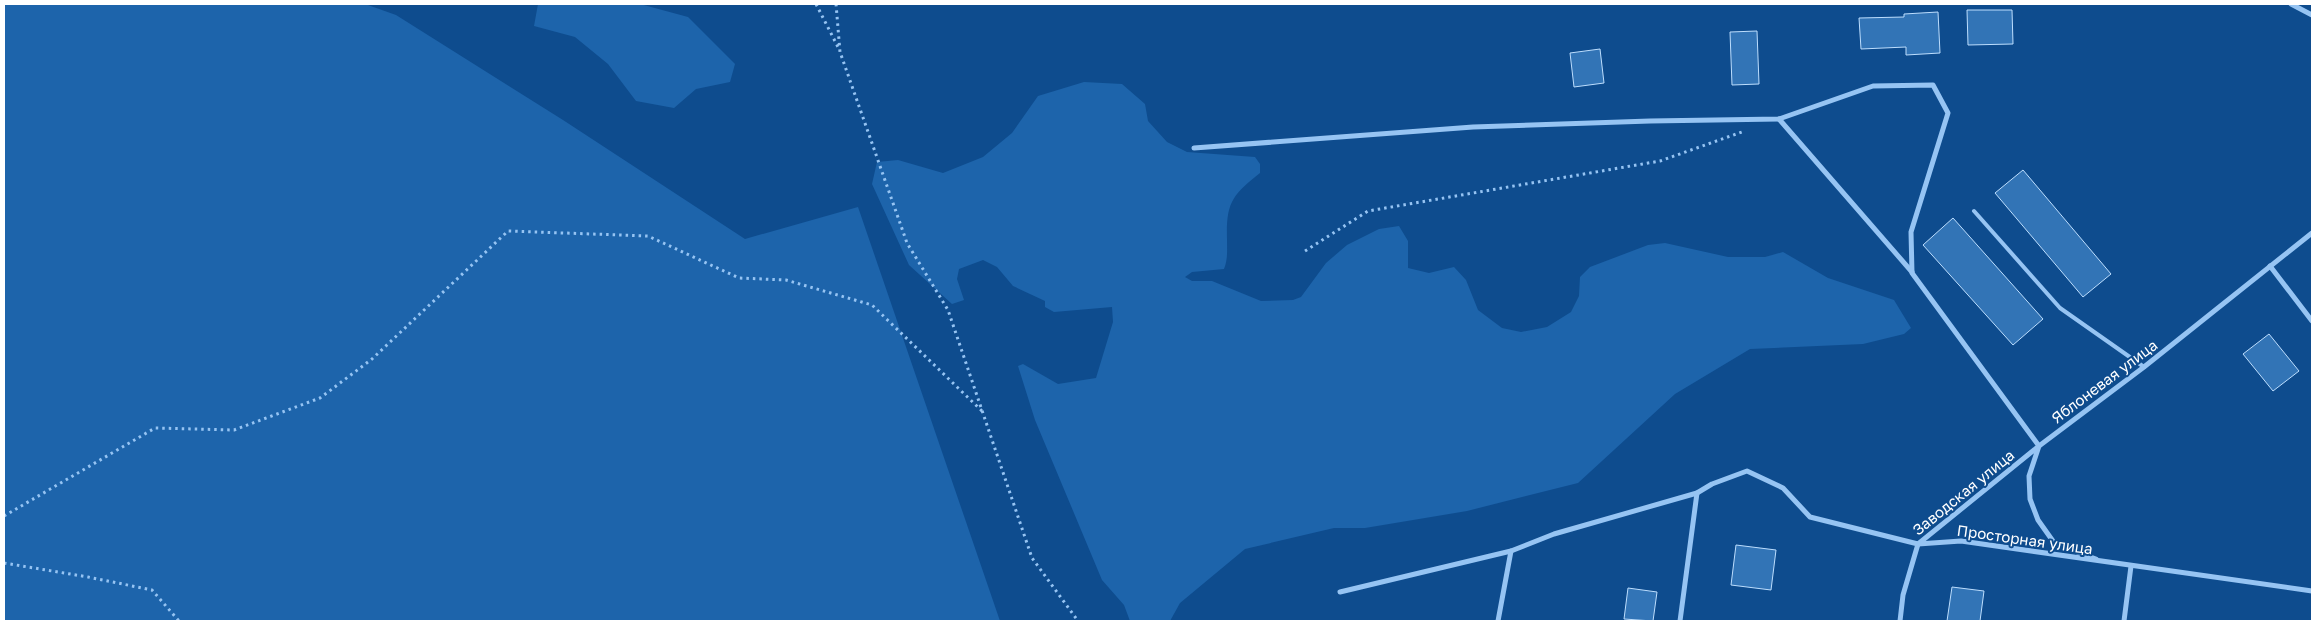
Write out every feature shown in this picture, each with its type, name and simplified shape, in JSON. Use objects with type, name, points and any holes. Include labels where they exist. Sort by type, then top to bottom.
[{"type":"street","points":[[2291,4],[2312,15]]},
{"type":"street","points":[[1194,148],[1472,127],[1779,119],[1873,86],[1934,85],[1948,113],[1911,232],[1912,273]]},
{"type":"street","points":[[1779,119],[1912,273],[2039,446],[2029,476],[2030,499],[2038,520],[2055,544],[2109,563]]},
{"type":"street","name":"Яблоневая улица","points":[[2039,446],[2144,367],[2312,233]]},
{"type":"street","points":[[2270,266],[2312,321]]},
{"type":"street","name":"Заводская улица","points":[[1900,621],[1903,595],[1918,544],[2039,446]]},
{"type":"street","name":"Просторная улица","points":[[1340,592],[1511,551],[1554,534],[1697,493],[1712,484],[1746,471],[1784,488],[1810,517],[1918,544],[1961,541],[2312,591]]},
{"type":"street","points":[[1680,621],[1697,493]]},
{"type":"street","points":[[1498,621],[1511,551]]},
{"type":"street","points":[[2124,621],[2131,566]]},
{"type":"lane","points":[[1974,211],[2060,308],[2144,367]]},
{"type":"path","points":[[816,4],[840,52],[907,243],[948,310],[1032,558],[1078,621]]},
{"type":"path","points":[[836,4],[840,52]]},
{"type":"path","points":[[1305,251],[1368,211],[1660,161],[1752,129]]},
{"type":"path","points":[[4,516],[155,428],[234,430],[320,398],[372,359],[508,231],[648,236],[739,278],[786,280],[872,305],[983,412]]},
{"type":"path","points":[[4,563],[152,590],[179,621]]},
{"type":"shaded area","points":[[4,4],[365,4],[396,15],[563,120],[745,239],[858,207],[1000,621],[4,621]]},
{"type":"shaded area","points":[[538,4],[640,4],[688,17],[735,64],[730,82],[696,89],[674,108],[636,101],[608,64],[575,37],[534,26]]},
{"type":"shaded area","points":[[1084,82],[1122,84],[1145,104],[1148,121],[1167,142],[1187,152],[1255,157],[1260,164],[1260,173],[1237,194],[1230,208],[1227,227],[1227,258],[1224,269],[1192,272],[1185,277],[1192,281],[1212,281],[1261,301],[1293,300],[1301,297],[1326,263],[1347,245],[1379,229],[1399,226],[1408,241],[1408,268],[1429,273],[1454,267],[1466,280],[1478,310],[1502,328],[1521,332],[1547,327],[1571,312],[1579,296],[1580,277],[1590,267],[1648,245],[1665,243],[1728,257],[1765,257],[1783,252],[1828,278],[1894,300],[1911,328],[1904,334],[1863,344],[1750,349],[1675,394],[1578,483],[1467,511],[1365,528],[1334,528],[1245,549],[1180,603],[1170,621],[1130,621],[1124,605],[1102,580],[1035,420],[1018,366],[1023,364],[1058,384],[1096,378],[1113,322],[1112,307],[1054,312],[1045,307],[1045,301],[1013,286],[997,267],[983,260],[959,269],[957,279],[964,300],[952,304],[909,265],[872,184],[877,162],[898,160],[943,173],[983,157],[1012,133],[1038,96]]},
{"type":"building","points":[[1967,10],[2012,10],[2013,44],[1968,45]]},
{"type":"building","points":[[1938,12],[1940,53],[1906,55],[1906,47],[1861,49],[1859,18],[1904,17],[1904,14]]},
{"type":"building","points":[[1757,31],[1759,84],[1732,85],[1730,32]]},
{"type":"building","points":[[1600,49],[1604,83],[1574,87],[1570,53]]},
{"type":"building","points":[[2023,170],[2111,274],[2083,297],[1995,193]]},
{"type":"building","points":[[1953,218],[2043,319],[2013,345],[1923,245]]},
{"type":"building","points":[[2269,334],[2299,371],[2273,391],[2243,354]]},
{"type":"building","points":[[1736,545],[1776,550],[1771,590],[1731,585]]},
{"type":"building","points":[[1952,587],[1984,591],[1980,621],[1947,621]]},
{"type":"building","points":[[1628,588],[1657,592],[1653,621],[1624,619]]}]
